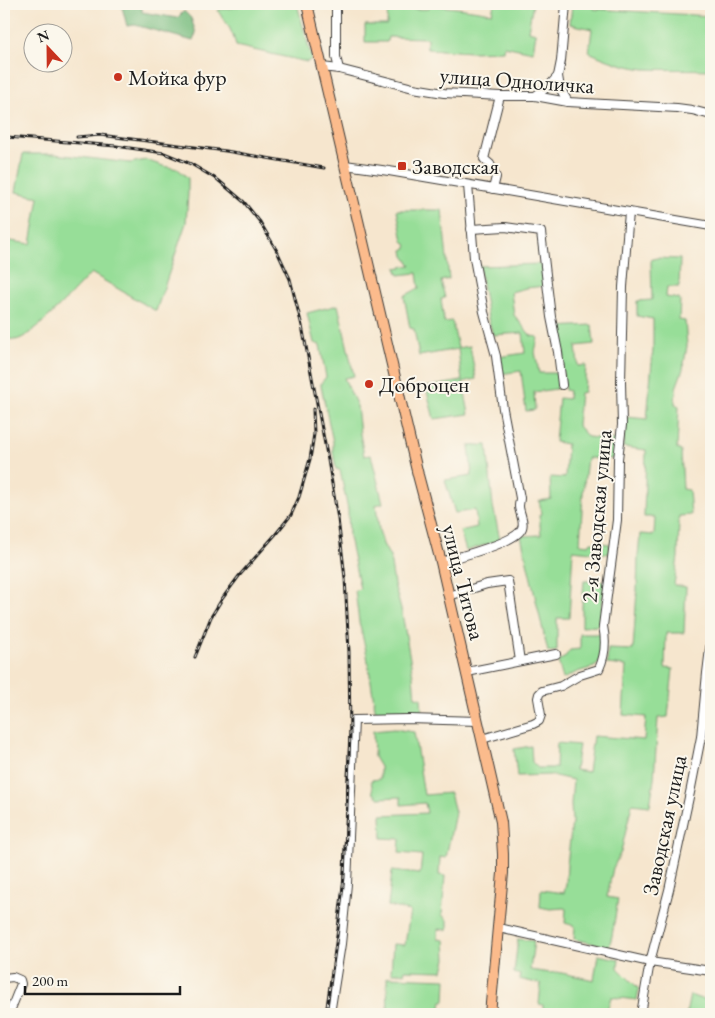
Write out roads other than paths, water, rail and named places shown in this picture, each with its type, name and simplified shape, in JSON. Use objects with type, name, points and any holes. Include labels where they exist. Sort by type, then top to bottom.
[{"type":"main road","name":"улица Титова","points":[[306,4],[416,467],[467,672],[501,830],[503,872],[490,1014]]},
{"type":"street","points":[[336,4],[336,56],[339,69]]},
{"type":"street","points":[[566,4],[558,76],[560,88],[568,102]]},
{"type":"street","name":"улица Одноличка","points":[[322,67],[339,69],[413,88],[444,93],[535,96],[568,102],[677,108],[711,116]]},
{"type":"street","points":[[535,96],[549,86],[558,76]]},
{"type":"street","points":[[494,189],[496,177],[490,164],[484,159],[500,96]]},
{"type":"street","points":[[345,165],[711,226]]},
{"type":"street","points":[[441,562],[506,541],[520,532],[523,526],[496,356],[484,312],[474,258],[468,185]]},
{"type":"street","name":"2-я Заводская улица","points":[[482,738],[539,721],[541,715],[538,698],[542,691],[561,686],[580,675],[599,669],[603,661],[605,637],[602,626],[618,520],[618,459],[622,425],[623,287],[629,212]]},
{"type":"street","points":[[471,229],[505,227],[542,232],[551,316],[562,385]]},
{"type":"street","points":[[448,596],[487,584],[508,581],[520,661]]},
{"type":"street","name":"Заводская улица","points":[[641,1014],[650,962],[669,890],[692,788],[701,737],[706,673],[711,640]]},
{"type":"street","points":[[467,672],[556,654]]},
{"type":"street","points":[[330,1014],[348,884],[354,720],[478,721]]},
{"type":"street","points":[[499,928],[650,962],[711,971]]},
{"type":"street","points":[[4,978],[13,977],[20,980],[21,984],[8,1014]]},
{"type":"railway","points":[[77,137],[100,135],[226,151],[324,168]]},
{"type":"railway","points":[[7,137],[116,146],[164,153],[191,164],[218,180],[244,202],[260,222],[277,251],[290,279],[302,326],[338,519],[345,578],[349,652],[350,735],[344,877],[326,1014]]},
{"type":"railway","points":[[195,657],[211,617],[222,599],[291,515],[299,497],[310,459],[314,434],[313,409]]},
{"type":"place","name":"Мойка фур","points":[[118,77]]},
{"type":"place","name":"Заводская","points":[[402,166]]},
{"type":"place","name":"Доброцен","points":[[369,384]]}]
